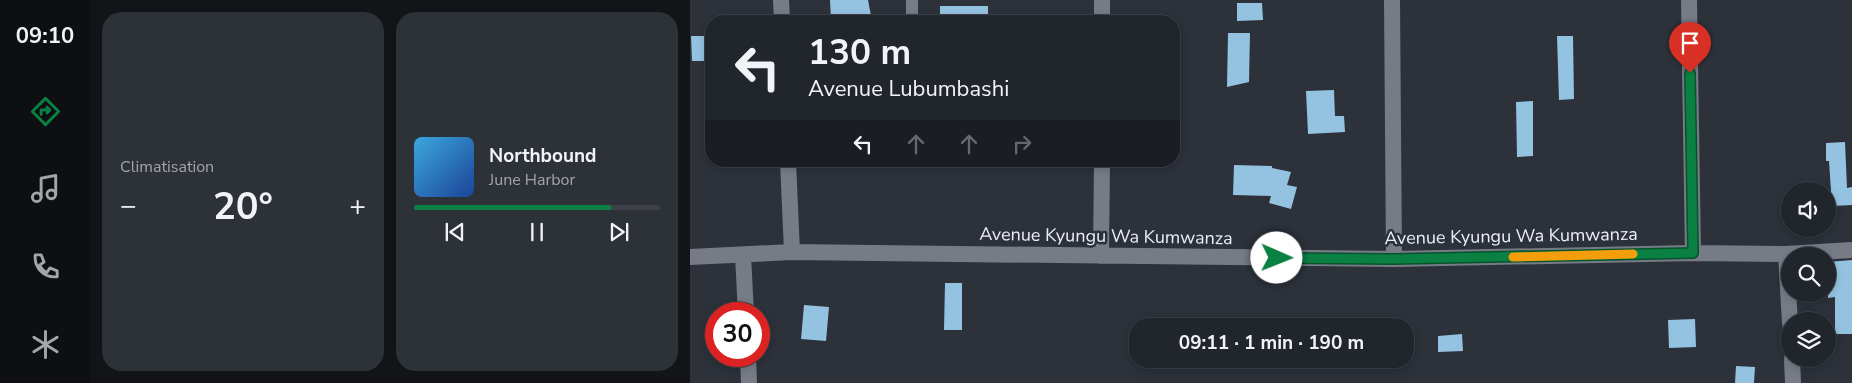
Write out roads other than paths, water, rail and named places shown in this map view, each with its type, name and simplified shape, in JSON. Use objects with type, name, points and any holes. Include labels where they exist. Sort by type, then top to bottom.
[{"type":"street","points":[[781,0],[782,15]]},
{"type":"street","points":[[912,0],[912,15]]},
{"type":"street","points":[[1102,0],[1102,15]]},
{"type":"street","points":[[1392,0],[1394,259]]},
{"type":"street","points":[[1689,0],[1693,253]]},
{"type":"street","points":[[788,167],[792,252]]},
{"type":"street","points":[[1102,167],[1102,256]]},
{"type":"street","name":"Avenue Kyungu Wa Kumwanza","points":[[1836,251],[1852,250]]},
{"type":"street","name":"Avenue Kyungu Wa Kumwanza","points":[[690,257],[792,252],[1394,259],[1693,253],[1781,254]]},
{"type":"street","points":[[742,255],[745,302]]},
{"type":"street","points":[[748,367],[749,383]]},
{"type":"street","points":[[1792,367],[1793,383]]}]
